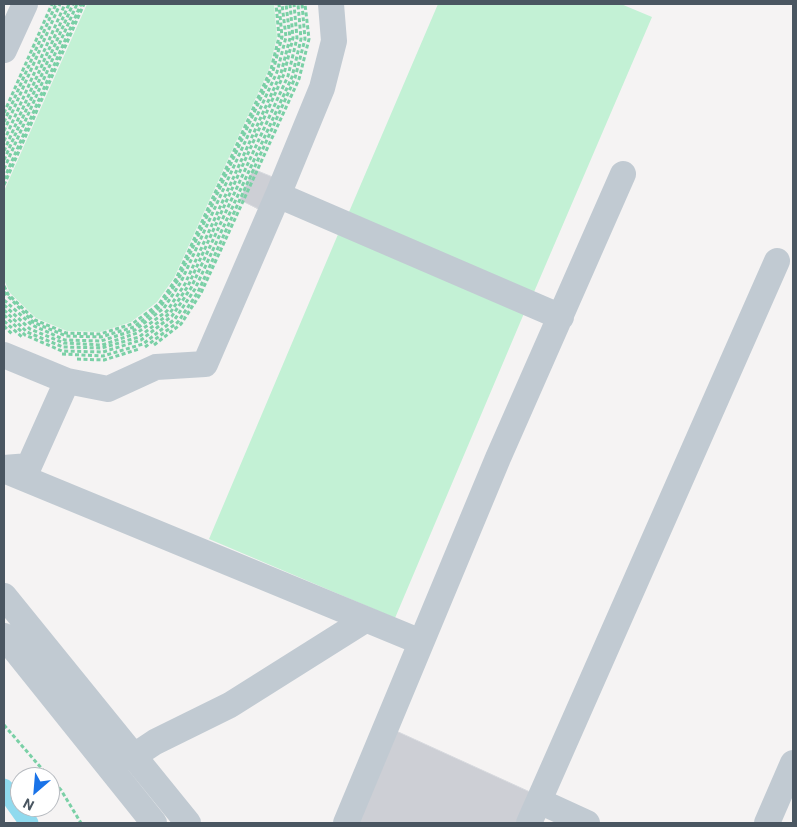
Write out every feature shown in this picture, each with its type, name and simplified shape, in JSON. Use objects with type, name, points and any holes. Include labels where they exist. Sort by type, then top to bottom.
[{"type":"street","points":[[4,50],[24,4]]},
{"type":"street","points":[[13,346],[66,367],[108,389],[156,367],[205,364],[322,88],[334,42],[331,4]]},
{"type":"street","points":[[346,823],[498,458],[623,174]]},
{"type":"street","points":[[278,195],[560,317]]},
{"type":"street","points":[[587,823],[534,812],[777,261]]},
{"type":"street","points":[[4,469],[29,466],[66,367]]},
{"type":"street","points":[[4,469],[364,620],[421,642]]},
{"type":"street","points":[[4,596],[188,823]]},
{"type":"street","points":[[134,756],[155,742],[230,705],[364,620]]},
{"type":"street","points":[[4,636],[154,823]]},
{"type":"street","points":[[767,823],[793,763]]},
{"type":"path","points":[[4,113],[52,4]]},
{"type":"path","points":[[4,122],[56,4]]},
{"type":"path","points":[[4,131],[60,4]]},
{"type":"path","points":[[4,141],[64,4]]},
{"type":"path","points":[[4,151],[69,4]]},
{"type":"path","points":[[4,160],[73,4]]},
{"type":"path","points":[[4,169],[77,4]]},
{"type":"path","points":[[4,179],[83,4]]},
{"type":"path","points":[[4,185],[83,4]]},
{"type":"path","points":[[4,286],[8,294],[35,320],[66,333],[100,334],[132,324],[159,304],[176,279],[271,70],[279,37],[279,4]]},
{"type":"path","points":[[4,292],[33,322],[66,336],[100,337],[134,327],[161,306],[178,280],[274,70],[282,37],[279,4]]},
{"type":"path","points":[[4,300],[32,326],[65,340],[101,341],[136,330],[164,308],[181,282],[277,72],[286,37],[279,4]]},
{"type":"path","points":[[4,304],[30,329],[64,343],[102,345],[137,334],[167,311],[185,284],[281,73],[290,38],[286,4]]},
{"type":"path","points":[[4,310],[27,332],[63,347],[102,348],[139,337],[170,313],[188,286],[284,74],[293,38],[290,4]]},
{"type":"path","points":[[4,315],[25,336],[62,351],[103,352],[141,340],[172,316],[191,288],[288,76],[297,38],[294,4]]},
{"type":"path","points":[[4,321],[23,339],[62,354],[103,356],[143,344],[175,319],[195,289],[292,77],[302,39],[298,4]]},
{"type":"path","points":[[66,367],[104,360],[144,348],[178,322],[198,292],[295,78],[305,39],[304,4]]},
{"type":"path","points":[[66,367],[104,364],[146,351],[181,324],[201,293],[299,80],[309,39],[304,4]]},
{"type":"path","points":[[4,326],[13,346]]},
{"type":"path","points":[[4,331],[13,346]]},
{"type":"path","points":[[4,726],[41,767]]},
{"type":"path","points":[[60,789],[81,823]]},
{"type":"green space","points":[[87,4],[274,4],[277,37],[269,69],[174,278],[157,302],[131,322],[100,332],[67,331],[36,318],[10,293],[4,280],[4,191]]},
{"type":"green space","points":[[438,4],[621,4],[652,17],[531,299],[346,219]]},
{"type":"green space","points":[[339,232],[525,311],[395,618],[209,539]]},
{"type":"building","points":[[253,169],[275,178],[261,210],[240,200]]},
{"type":"building","points":[[394,730],[530,792],[516,823],[351,823]]},
{"type":"waterway","points":[[4,788],[29,823]]}]
